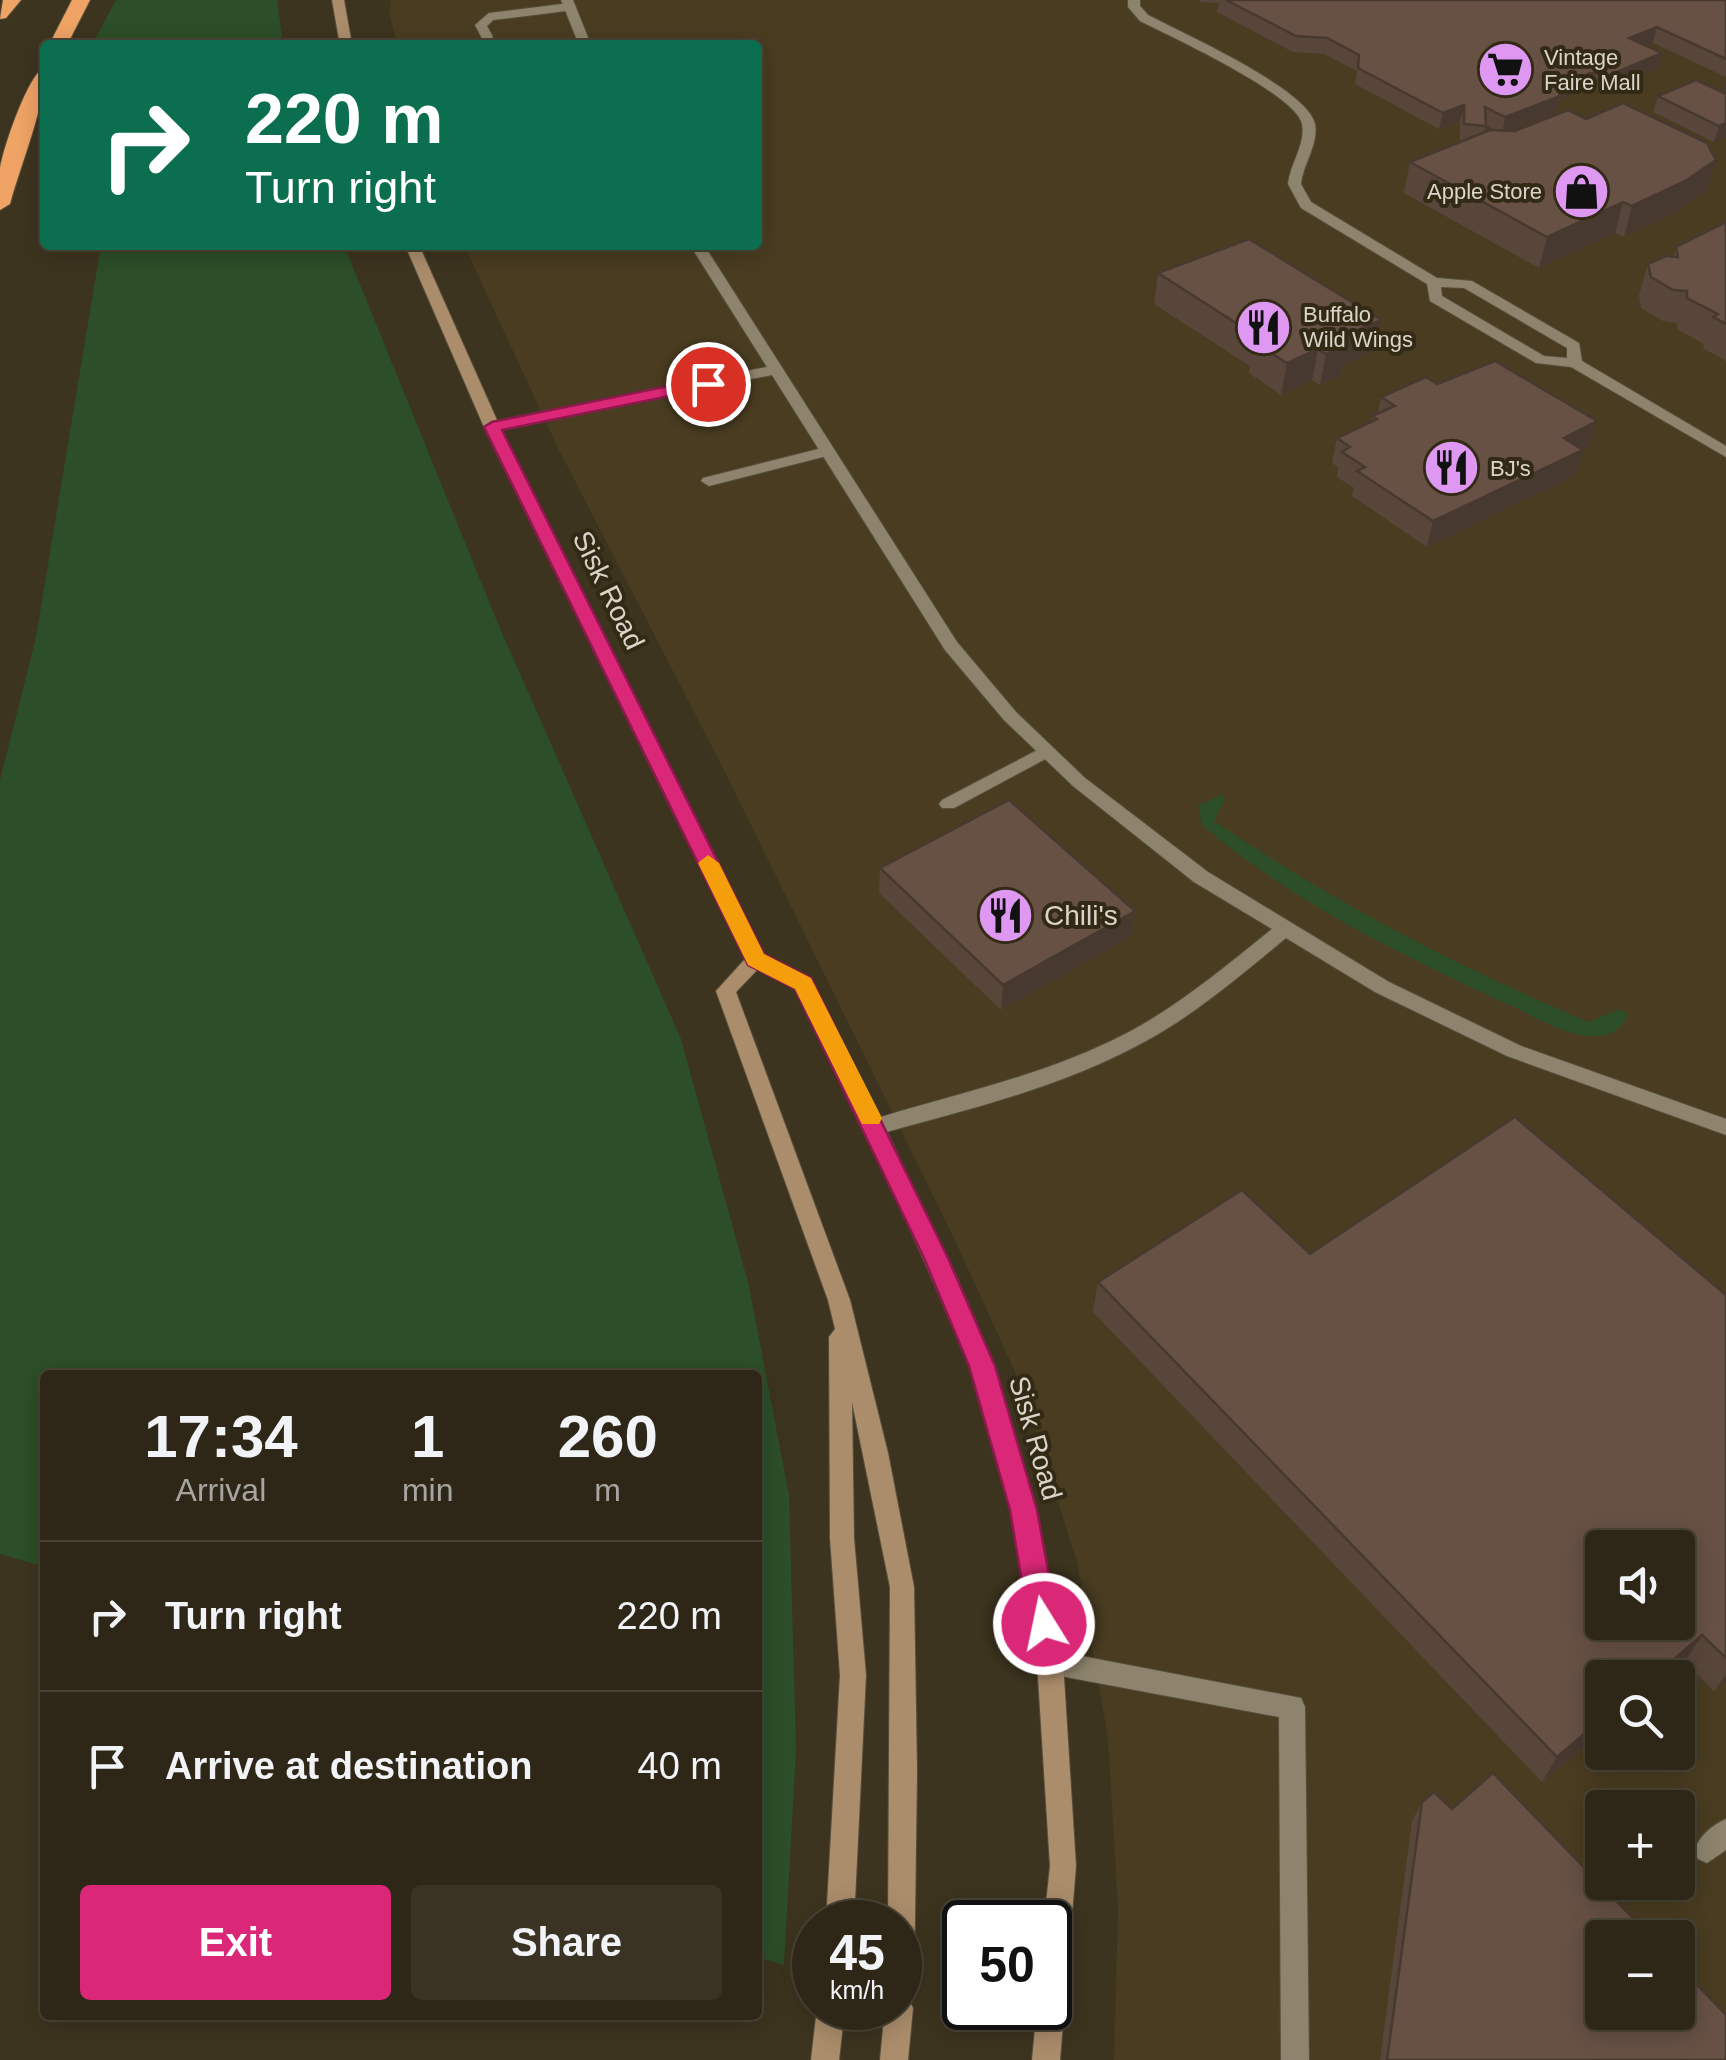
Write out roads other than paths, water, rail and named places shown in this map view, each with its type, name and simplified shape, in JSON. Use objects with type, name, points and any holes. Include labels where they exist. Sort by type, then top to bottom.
[{"type":"highway","points":[[0,14],[12,0]]},
{"type":"highway","points":[[61,40],[81,0]]},
{"type":"highway","points":[[0,204],[20,132],[40,86]]},
{"type":"main road","points":[[338,0],[345,40]]},
{"type":"main road","name":"Sisk Road","points":[[414,250],[492,427],[756,959],[803,984],[875,1127],[982,1366],[1024,1510],[1050,1662],[1063,1866],[1046,2060]]},
{"type":"main road","points":[[756,959],[726,991],[839,1300],[876,1453],[902,1587],[902,1900]]},
{"type":"main road","points":[[839,1300],[842,1538],[853,1675],[841,1900]]},
{"type":"main road","points":[[825,2060],[828,2030]]},
{"type":"main road","points":[[894,2060],[897,2030]]},
{"type":"street","points":[[1134,0],[1134,7],[1144,18],[1296,102],[1308,118],[1310,130],[1293,180],[1298,198],[1434,282],[1467,284],[1574,346],[1575,363]]},
{"type":"street","points":[[487,37],[482,25],[499,14],[568,4],[583,40]]},
{"type":"street","points":[[700,250],[950,646],[1045,752],[1127,822],[1201,877],[1382,987],[1514,1051],[1726,1128]]},
{"type":"street","points":[[1434,282],[1436,298],[1541,360],[1575,363],[1726,452]]},
{"type":"street","points":[[492,427],[774,370]]},
{"type":"street","points":[[709,481],[826,452]]},
{"type":"street","points":[[948,804],[1045,752]]},
{"type":"street","points":[[875,1127],[1046,1077],[1094,1058],[1176,1013],[1284,930]]},
{"type":"street","points":[[1050,1662],[1292,1707],[1295,2060]]},
{"type":"place","name":"Vintage Faire Mall","points":[[1505,70]]},
{"type":"place","name":"Apple Store","points":[[1581,191]]},
{"type":"place","name":"Buffalo Wild Wings","points":[[1264,327]]},
{"type":"place","name":"BJ's","points":[[1451,468]]},
{"type":"place","name":"Chili's","points":[[1005,915]]}]
